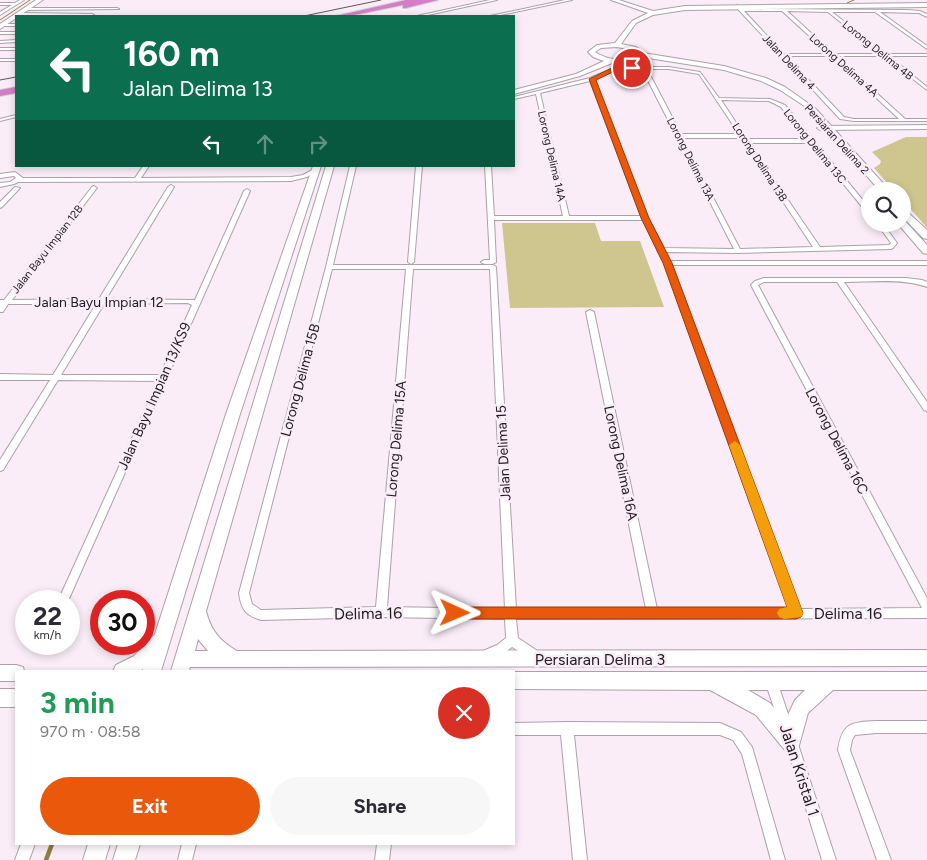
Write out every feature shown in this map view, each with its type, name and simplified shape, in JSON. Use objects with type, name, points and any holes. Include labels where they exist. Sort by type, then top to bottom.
[{"type":"highway","points":[[351,15],[414,2],[435,0]]},
{"type":"highway","points":[[365,15],[414,2]]},
{"type":"highway","points":[[382,15],[414,2]]},
{"type":"highway","points":[[0,87],[15,84]]},
{"type":"highway","points":[[0,93],[15,90]]},
{"type":"street","points":[[0,14],[22,0]]},
{"type":"street","points":[[424,15],[495,0]]},
{"type":"street","points":[[497,15],[570,0]]},
{"type":"street","points":[[614,0],[656,14]]},
{"type":"street","points":[[20,13],[39,2]]},
{"type":"street","points":[[0,4],[15,4]]},
{"type":"street","points":[[64,4],[90,5]]},
{"type":"street","points":[[617,45],[634,22],[656,14],[689,9],[927,6]]},
{"type":"street","points":[[739,8],[918,11],[927,16]]},
{"type":"street","name":"Jalan Delima 4","points":[[739,8],[842,118],[854,120],[904,120]]},
{"type":"street","points":[[20,13],[117,9]]},
{"type":"street","points":[[8,10],[20,13],[68,15]]},
{"type":"street","name":"Lorong Delima 4A","points":[[783,10],[904,120]]},
{"type":"street","name":"Lorong Delima 4B","points":[[828,10],[927,89]]},
{"type":"street","points":[[876,10],[927,48]]},
{"type":"street","points":[[638,28],[656,14]]},
{"type":"street","points":[[3,26],[15,17]]},
{"type":"street","points":[[3,26],[14,25]]},
{"type":"street","points":[[0,33],[15,33]]},
{"type":"street","points":[[0,42],[15,41]]},
{"type":"street","points":[[630,43],[638,50],[640,56],[628,60],[612,60],[593,54],[592,50],[599,46],[617,45],[630,43]]},
{"type":"street","points":[[0,49],[15,49]]},
{"type":"street","points":[[783,55],[927,55]]},
{"type":"street","name":"Persiaran Delima 2","points":[[640,56],[711,69],[762,84],[793,100],[824,128],[876,182]]},
{"type":"street","points":[[515,87],[574,71],[601,58]]},
{"type":"street","points":[[0,60],[15,60]]},
{"type":"street","points":[[515,92],[578,75],[612,60]]},
{"type":"street","points":[[515,98],[592,79],[616,68],[644,68]]},
{"type":"street","name":"Lorong Delima 13B","points":[[644,68],[684,70],[702,75],[818,249]]},
{"type":"street","name":"Lorong Delima 13A","points":[[644,68],[738,250]]},
{"type":"street","points":[[592,79],[645,218],[668,263],[796,613]]},
{"type":"street","name":"Lorong Delima 14A","points":[[538,93],[566,218]]},
{"type":"street","name":"Lorong Delima 13C","points":[[718,99],[762,100],[778,103],[861,202]]},
{"type":"street","points":[[0,120],[15,116]]},
{"type":"street","points":[[904,120],[927,120]]},
{"type":"street","points":[[824,128],[927,127]]},
{"type":"street","name":"Persiaran Delima 2","points":[[824,128],[868,182]]},
{"type":"street","points":[[679,136],[810,141]]},
{"type":"street","points":[[11,174],[18,167]]},
{"type":"street","points":[[137,180],[145,167]]},
{"type":"street","points":[[181,665],[330,167]]},
{"type":"street","name":"Lorong Delima 15B","points":[[244,593],[330,265],[353,167]]},
{"type":"street","name":"Lorong Delima 15A","points":[[381,612],[419,167]]},
{"type":"street","name":"Jalan Delima 15","points":[[488,167],[512,640]]},
{"type":"street","points":[[291,179],[306,176],[316,168]]},
{"type":"street","points":[[152,670],[233,414],[316,168]]},
{"type":"street","points":[[0,176],[11,174],[19,176],[18,180]]},
{"type":"street","points":[[0,185],[18,180],[291,179],[303,181],[310,185]]},
{"type":"street","points":[[0,468],[171,187]]},
{"type":"street","points":[[0,206],[16,188]]},
{"type":"street","name":"Jalan Bayu Impian 12B","points":[[0,310],[3,302],[94,188]]},
{"type":"street","name":"Jalan Bayu Impian 13/KS9","points":[[68,590],[247,191]]},
{"type":"street","points":[[491,218],[645,218]]},
{"type":"street","points":[[911,219],[927,236]]},
{"type":"street","points":[[660,250],[885,248],[894,243],[886,232]]},
{"type":"street","points":[[911,232],[927,251]]},
{"type":"street","points":[[668,263],[927,263]]},
{"type":"street","points":[[330,265],[493,264]]},
{"type":"street","name":"Lorong Delima 16C","points":[[840,280],[764,280],[755,283],[756,291],[927,608]]},
{"type":"street","points":[[840,280],[914,280],[927,285]]},
{"type":"street","points":[[840,280],[927,408]]},
{"type":"street","name":"Jalan Bayu Impian 12","points":[[3,302],[188,301],[196,304]]},
{"type":"street","name":"Lorong Delima 16A","points":[[590,312],[652,614]]},
{"type":"street","points":[[0,377],[162,378]]},
{"type":"street","name":"Delima 16","points":[[244,593],[248,609],[261,615],[381,612],[511,614],[927,613]]},
{"type":"street","points":[[198,608],[200,624],[208,641],[216,648],[236,659]]},
{"type":"street","points":[[124,670],[140,662],[163,637]]},
{"type":"street","points":[[477,659],[501,649],[512,640],[524,650],[540,659]]},
{"type":"street","points":[[742,659],[771,681],[785,658]]},
{"type":"street","name":"Persiaran Delima 3","points":[[181,665],[236,659],[927,658]]},
{"type":"street","points":[[0,673],[15,673]]},
{"type":"street","name":"Persiaran Delima 3","points":[[515,681],[927,681]]},
{"type":"street","points":[[712,681],[763,709],[791,742]]},
{"type":"street","name":"Jalan Kristal 1","points":[[771,681],[829,860]]},
{"type":"street","points":[[791,742],[794,720],[800,707],[830,681]]},
{"type":"street","points":[[0,698],[15,698]]},
{"type":"street","points":[[884,860],[844,750],[845,740],[851,731],[864,727],[927,727]]},
{"type":"street","points":[[567,728],[580,860]]},
{"type":"street","points":[[515,729],[720,729],[737,736],[748,750],[778,860]]},
{"type":"street","points":[[22,860],[28,845]]},
{"type":"street","points":[[94,860],[100,845]]},
{"type":"street","points":[[124,860],[129,845]]},
{"type":"street","points":[[185,860],[189,845]]},
{"type":"street","points":[[382,860],[384,845]]},
{"type":"shaded area","points":[[906,137],[927,137],[927,228],[911,209],[911,182],[886,182],[874,168],[881,161],[872,152]]},
{"type":"shaded area","points":[[502,223],[595,223],[601,241],[640,241],[664,307],[510,308]]},
{"type":"waterway","points":[[0,20],[30,0]]},
{"type":"waterway","points":[[847,3],[854,0]]},
{"type":"waterway","points":[[46,860],[52,845]]},
{"type":"tram line","points":[[309,15],[381,0]]},
{"type":"tram line","points":[[0,80],[15,77]]},
{"type":"slow traffic","points":[[735,445],[796,613],[784,613]]},
{"type":"route","points":[[455,613],[796,613],[668,263],[645,218],[592,79],[616,68],[632,68]]}]
